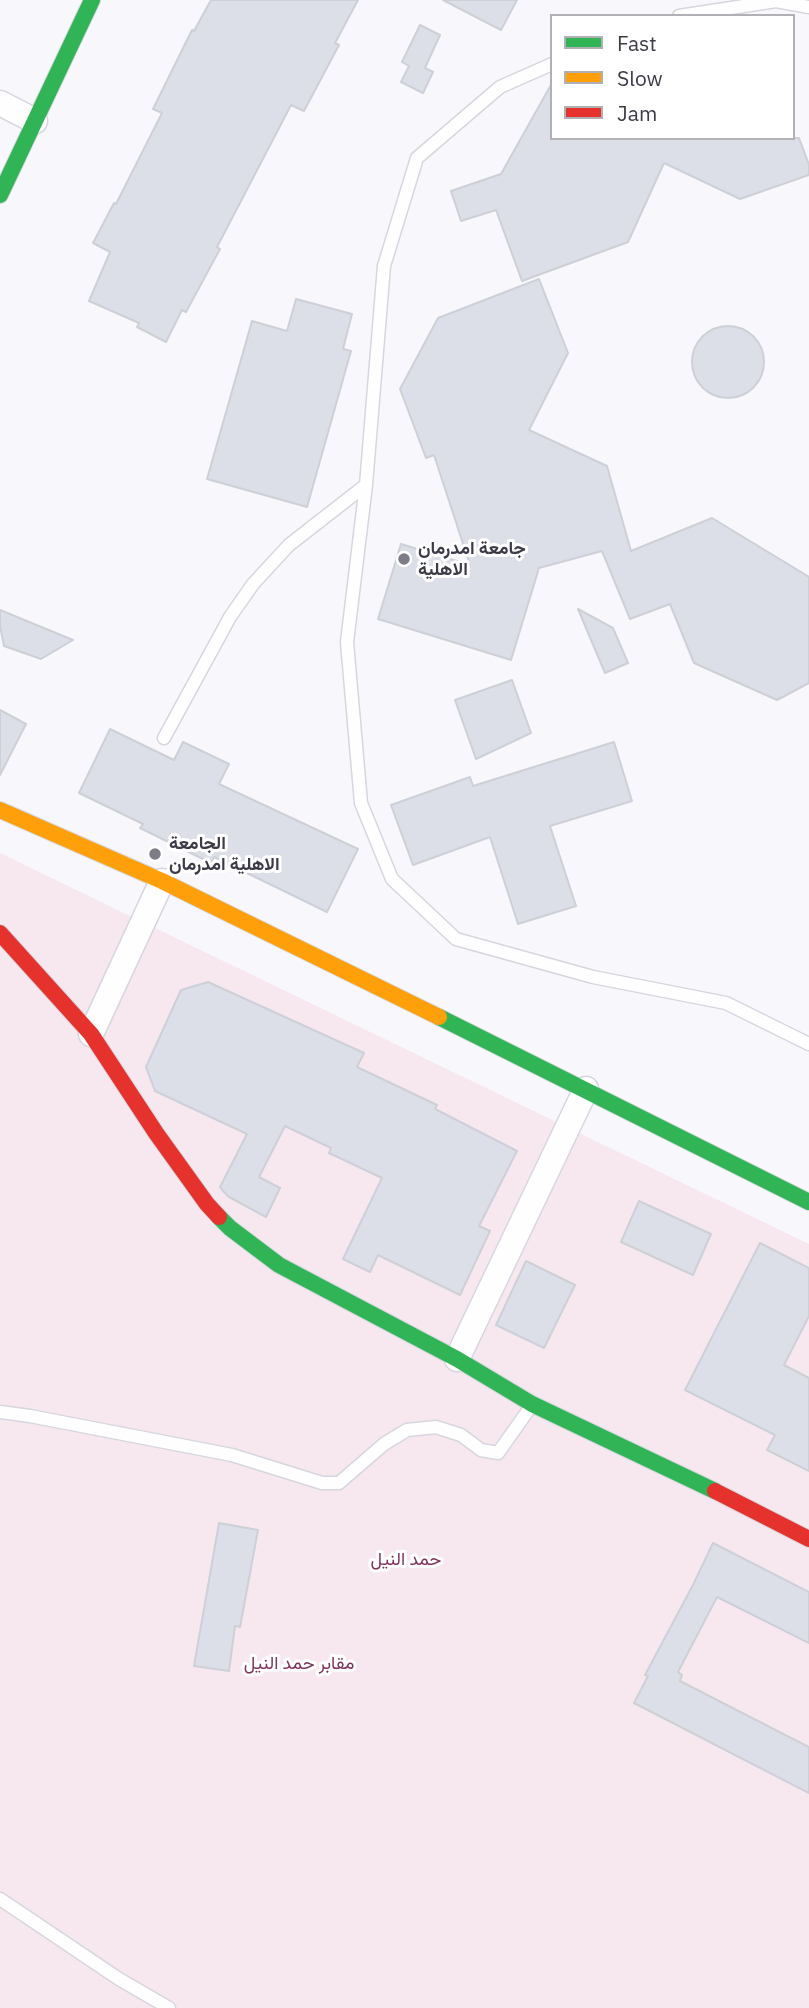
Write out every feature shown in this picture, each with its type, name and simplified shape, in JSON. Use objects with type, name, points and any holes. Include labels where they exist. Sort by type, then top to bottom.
[{"type":"street","points":[[0,195],[92,0]]},
{"type":"street","points":[[0,103],[34,121]]},
{"type":"street","points":[[0,810],[162,881],[586,1089],[809,1202]]},
{"type":"street","points":[[91,1034],[162,881]]},
{"type":"street","points":[[0,933],[91,1034],[156,1133],[207,1204],[230,1227],[279,1265],[457,1359],[532,1404],[809,1539]]},
{"type":"street","points":[[457,1359],[586,1089]]},
{"type":"lane","points":[[692,14],[776,1],[809,6]]},
{"type":"lane","points":[[550,65],[500,87],[417,158],[384,266],[366,485],[348,642],[361,803],[392,879],[456,939],[593,977],[726,1003],[809,1044]]},
{"type":"lane","points":[[164,738],[230,617],[253,584],[289,545],[366,485]]},
{"type":"lane","points":[[0,1412],[232,1455],[322,1483],[339,1483],[384,1444],[407,1430],[436,1427],[461,1435],[481,1450],[498,1454],[532,1404]]},
{"type":"lane","points":[[0,1899],[119,1979],[169,2008]]},
{"type":"green space","name":"مقابر حمد النيل","points":[[0,853],[809,1244],[809,2008],[0,2008]]},
{"type":"building","points":[[211,0],[358,0],[335,43],[339,45],[304,111],[291,105],[217,247],[220,249],[186,312],[182,310],[166,342],[137,327],[139,323],[89,301],[110,252],[93,243],[162,113],[153,109],[192,30],[194,31]]},
{"type":"building","points":[[443,0],[517,0],[501,30]]},
{"type":"building","points":[[420,25],[440,35],[425,68],[433,72],[423,93],[401,82],[409,66],[402,62]]},
{"type":"building","points":[[550,87],[550,140],[799,138],[809,165],[809,175],[740,199],[664,163],[628,242],[522,281],[496,210],[461,221],[451,191],[501,174]]},
{"type":"building","points":[[539,279],[568,353],[529,430],[607,466],[631,551],[712,518],[809,577],[809,683],[777,700],[694,663],[670,604],[630,619],[602,551],[539,568],[511,660],[378,619],[401,544],[470,565],[434,455],[426,458],[400,389],[438,318]]},
{"type":"building","points":[[296,299],[352,314],[343,349],[351,351],[307,507],[207,479],[252,321],[287,331]]},
{"type":"building","points":[[728,326],[748,332],[758,342],[764,362],[758,382],[748,392],[728,398],[708,392],[698,382],[692,362],[698,342],[708,332]]},
{"type":"building","points":[[578,609],[613,628],[628,663],[605,673]]},
{"type":"building","points":[[0,610],[73,640],[41,659],[4,646]]},
{"type":"building","points":[[512,680],[531,733],[476,759],[455,700]]},
{"type":"building","points":[[0,710],[26,724],[0,775]]},
{"type":"building","points":[[110,729],[174,760],[183,742],[229,764],[219,784],[358,849],[327,912],[214,857],[211,863],[140,828],[143,824],[79,793]]},
{"type":"building","points":[[614,742],[632,801],[550,826],[576,906],[518,924],[490,837],[413,865],[391,805],[470,777],[473,786]]},
{"type":"building","points":[[208,982],[364,1053],[357,1067],[437,1105],[435,1109],[517,1151],[479,1226],[490,1231],[460,1295],[378,1255],[370,1272],[343,1259],[382,1178],[329,1153],[331,1148],[285,1126],[259,1177],[280,1188],[266,1217],[223,1191],[220,1187],[247,1134],[155,1091],[146,1067],[181,990]]},
{"type":"building","points":[[639,1201],[711,1234],[693,1275],[621,1242]]},
{"type":"building","points":[[760,1243],[809,1268],[809,1316],[784,1365],[809,1378],[809,1471],[767,1450],[775,1435],[685,1390]]},
{"type":"building","points":[[526,1261],[575,1285],[544,1348],[496,1325]]},
{"type":"building","points":[[219,1523],[258,1530],[240,1627],[235,1626],[229,1671],[194,1666]]},
{"type":"building","points":[[713,1543],[809,1592],[809,1643],[717,1597],[678,1672],[682,1675],[680,1681],[809,1747],[809,1793],[634,1703],[648,1676],[645,1675]]},
{"type":"traffic: fast","points":[[0,195],[92,0]]},
{"type":"traffic: fast","points":[[439,1017],[809,1202]]},
{"type":"traffic: fast","points":[[219,1217],[279,1265],[457,1359],[532,1404],[715,1491]]},
{"type":"traffic: slow","points":[[0,810],[162,881],[439,1017]]},
{"type":"traffic: jam","points":[[0,933],[91,1034],[156,1133],[219,1217]]},
{"type":"traffic: jam","points":[[715,1491],[809,1539]]},
{"type":"place","name":"جامعة امدرمان الاهلية","points":[[404,559]]},
{"type":"place","name":"الجامعة الاهلية امدرمان","points":[[155,854]]},
{"type":"park label","name":"حمد النيل","points":[[406,1560]]}]
